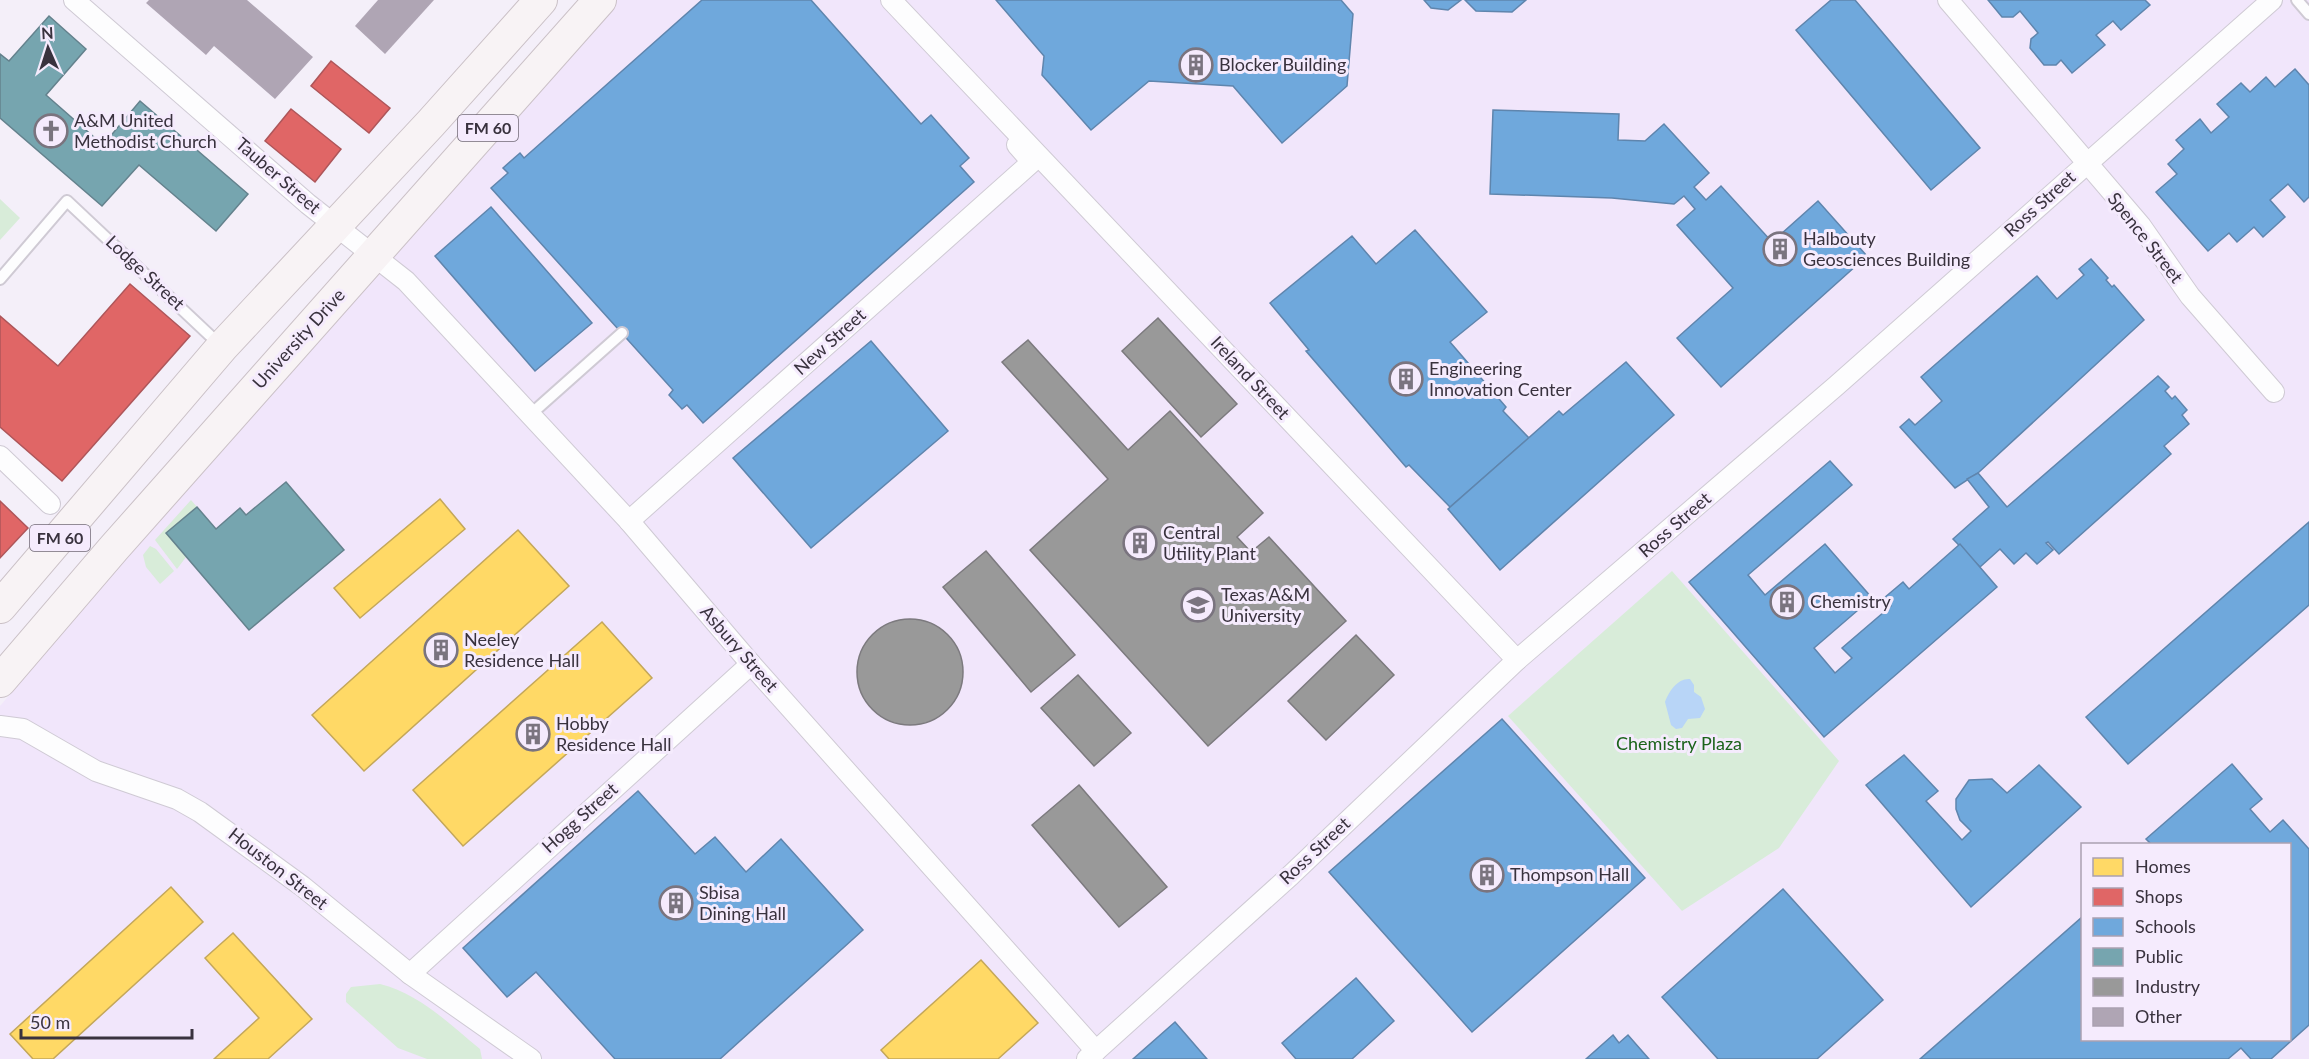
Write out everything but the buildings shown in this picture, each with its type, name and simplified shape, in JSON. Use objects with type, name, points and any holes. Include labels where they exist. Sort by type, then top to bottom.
[{"type":"main road","name":"University Drive","points":[[0,681],[129,531],[600,0]]},
{"type":"main road","name":"FM 60","points":[[0,607],[222,347],[336,225],[536,2]]},
{"type":"street","name":"Tauber Street","points":[[74,0],[374,255]]},
{"type":"street","name":"Ireland Street","points":[[891,0],[1517,660]]},
{"type":"street","name":"Spence Street","points":[[1948,0],[2085,164],[2141,226],[2163,261],[2190,296],[2274,392]]},
{"type":"street","name":"Ross Street","points":[[1091,1055],[1291,875],[1517,660],[1836,386],[2272,0]]},
{"type":"street","name":"Ireland Street","points":[[984,96],[1010,136],[1032,162]]},
{"type":"street","name":"New Street","points":[[628,521],[1032,162]]},
{"type":"street","name":"Asbury Street","points":[[374,255],[406,281],[628,521],[1091,1055]]},
{"type":"street","points":[[0,456],[50,504]]},
{"type":"street","name":"Hogg Street","points":[[410,974],[752,664]]},
{"type":"street","name":"Houston Street","points":[[0,726],[23,729],[96,771],[167,795],[200,812],[302,886],[410,974],[531,1059]]},
{"type":"lane","points":[[2297,0],[2309,14]]},
{"type":"lane","name":"Lodge Street","points":[[0,279],[67,201],[222,347]]},
{"type":"lane","points":[[531,414],[622,333]]},
{"type":"shaded area","name":"Texas A&M University","points":[[611,0],[2309,0],[2309,1059],[0,1059],[0,706],[482,140]]},
{"type":"green space","points":[[0,199],[20,218],[0,240]]},
{"type":"green space","points":[[191,500],[197,507],[166,533],[186,557],[177,569],[155,540]]},
{"type":"green space","points":[[150,546],[156,549],[174,571],[160,584],[146,567],[143,555]]},
{"type":"green space","name":"Chemistry Plaza","points":[[1672,571],[1839,761],[1779,848],[1682,911],[1508,716]]},
{"type":"green space","points":[[380,984],[408,995],[433,1010],[480,1049],[482,1059],[427,1059],[398,1048],[346,1002],[346,994],[351,987]]},
{"type":"water","points":[[1690,679],[1694,685],[1694,692],[1701,697],[1705,709],[1700,718],[1688,719],[1682,728],[1676,729],[1671,725],[1665,702],[1674,686]]},
{"type":"place","name":"Blocker Building","points":[[1196,65]]},
{"type":"place","name":"A&M United Methodist Church","points":[[51,131]]},
{"type":"place","name":"Halbouty Geosciences Building","points":[[1780,249]]},
{"type":"place","name":"Engineering Innovation Center","points":[[1406,379]]},
{"type":"place","name":"Central Utility Plant","points":[[1140,543]]},
{"type":"place","name":"Chemistry","points":[[1787,602]]},
{"type":"place","name":"Texas A&M University","points":[[1198,605]]},
{"type":"place","name":"Neeley Residence Hall","points":[[441,650]]},
{"type":"place","name":"Hobby Residence Hall","points":[[533,734]]},
{"type":"place","name":"Thompson Hall","points":[[1487,875]]},
{"type":"place","name":"Sbisa Dining Hall","points":[[676,903]]}]
